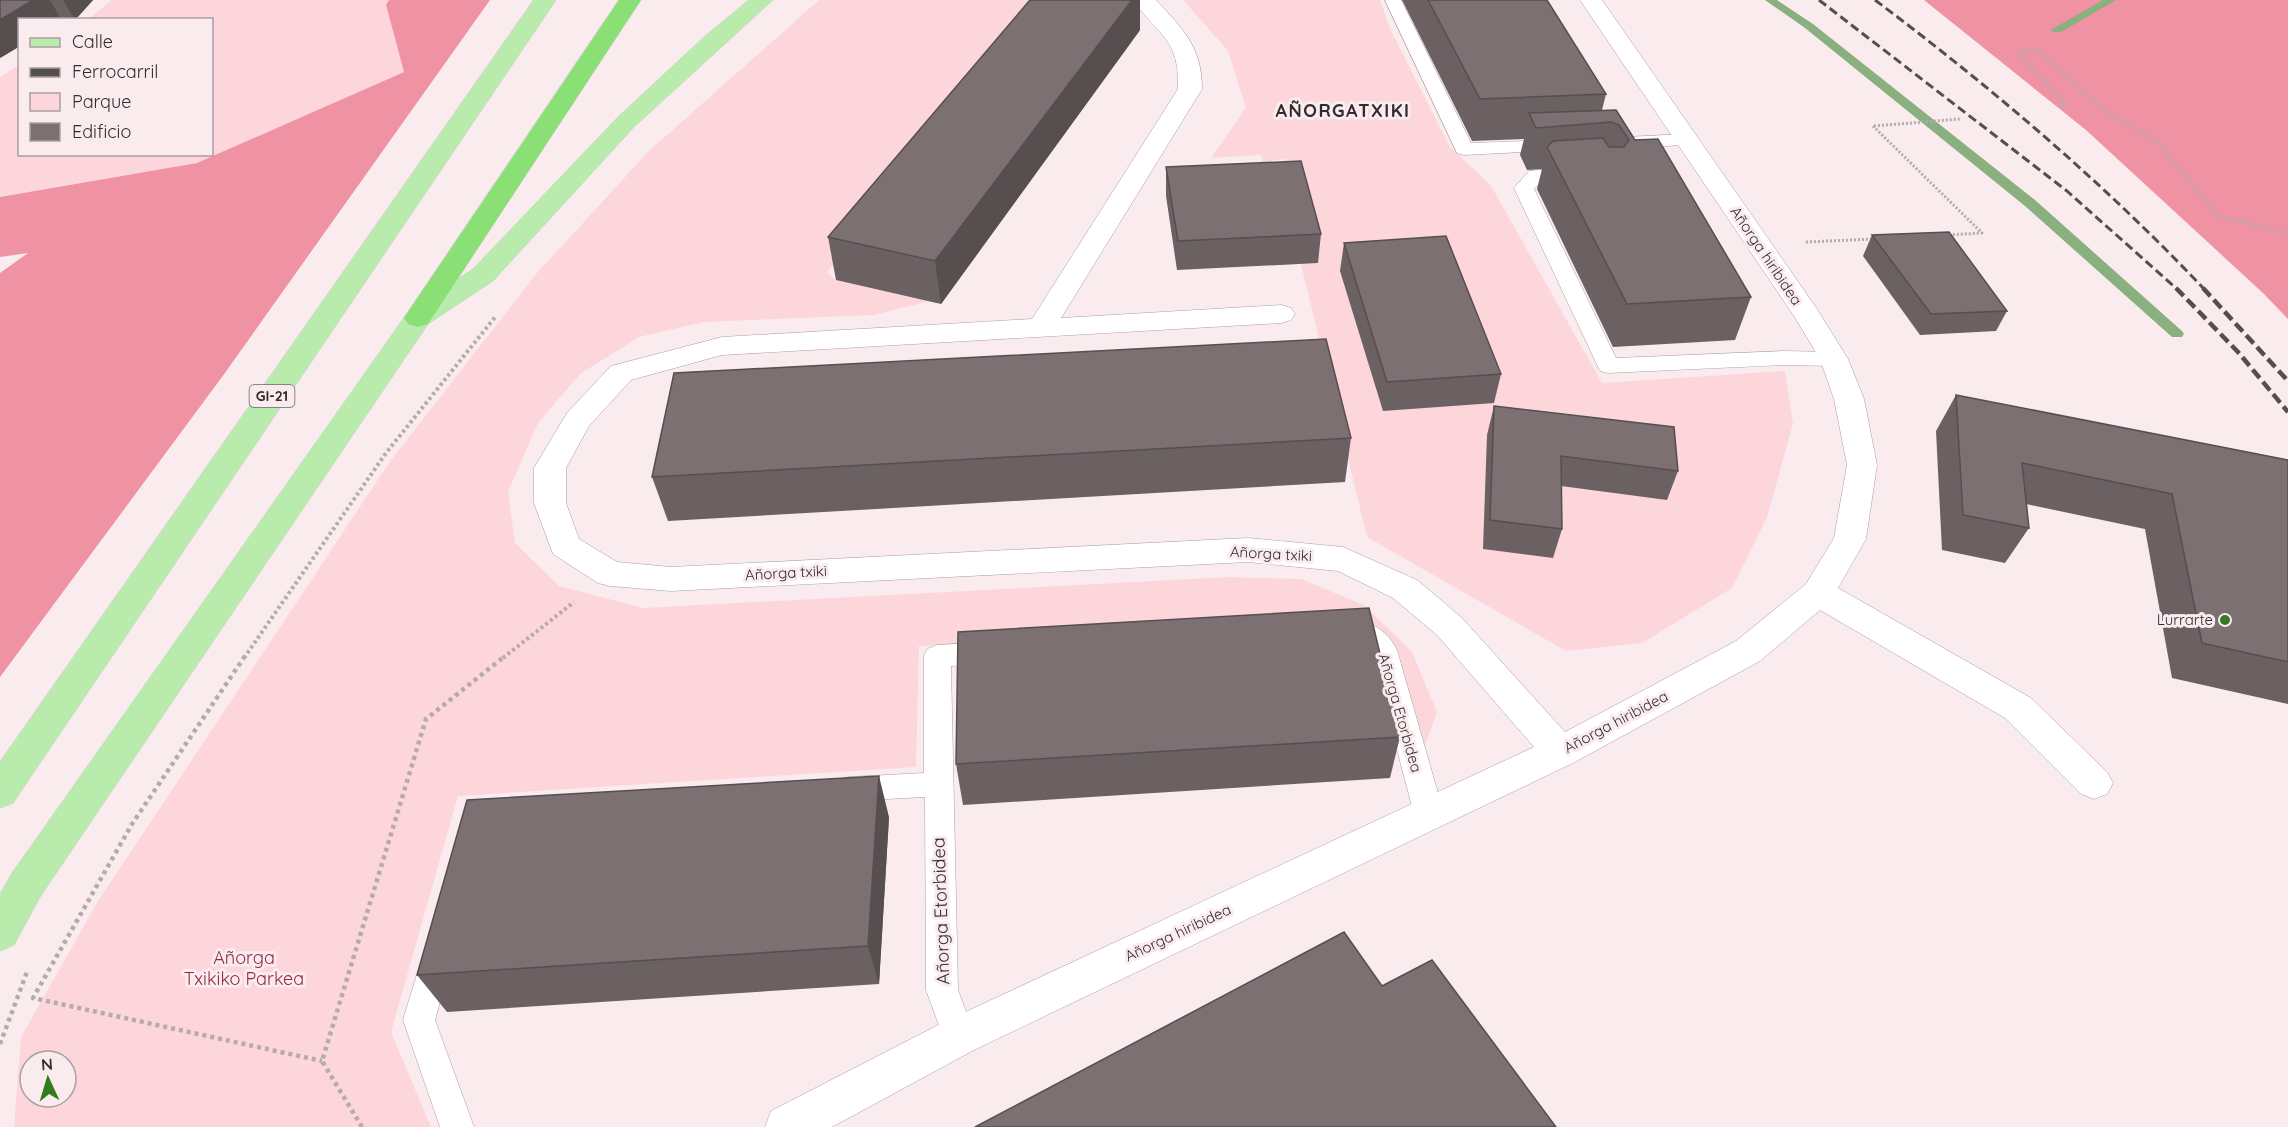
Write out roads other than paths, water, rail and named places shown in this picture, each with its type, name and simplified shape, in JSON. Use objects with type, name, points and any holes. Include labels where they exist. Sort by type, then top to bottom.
[{"type":"highway","points":[[418,318],[630,0]]},
{"type":"main road","name":"GI-21","points":[[0,792],[545,0]]},
{"type":"main road","points":[[0,932],[26,885],[418,318],[483,275],[627,122],[712,42],[762,0]]},
{"type":"street","points":[[1041,328],[1190,89],[1192,70],[1184,44],[1144,0]]},
{"type":"street","name":"Añorga hiribidea","points":[[787,1127],[959,1036],[1560,752],[1748,651],[1818,593],[1850,539],[1862,465],[1849,399],[1834,359],[1592,0]]},
{"type":"street","name":"Añorga txiki","points":[[1281,314],[722,346],[621,373],[578,420],[550,468],[550,503],[565,546],[610,574],[671,579],[1248,550],[1343,559],[1405,589],[1449,626],[1560,752]]},
{"type":"street","points":[[1818,593],[2018,708],[2094,783]]},
{"type":"lane","points":[[1393,0],[1464,149],[1577,145]]},
{"type":"lane","points":[[1610,144],[1687,140]]},
{"type":"lane","points":[[1599,172],[1536,175],[1524,188],[1608,366],[1783,358],[1834,359]]},
{"type":"lane","name":"Añorga Etorbidea","points":[[1318,635],[1365,632],[1384,650],[1429,814]]},
{"type":"lane","name":"Añorga Etorbidea","points":[[959,1036],[942,990],[938,656],[1021,651]]},
{"type":"lane","points":[[819,791],[938,784]]},
{"type":"lane","points":[[444,928],[419,1020],[457,1127]]},
{"type":"waterway","points":[[1770,0],[1809,26],[2030,203],[2177,334]]},
{"type":"waterway","points":[[2057,30],[2111,0]]},
{"type":"railway","points":[[1819,0],[2067,191],[2178,290]]},
{"type":"railway","points":[[1875,0],[1962,67],[2087,174],[2167,250],[2205,290]]},
{"type":"railway","points":[[2203,288],[2288,381]]},
{"type":"railway","points":[[2178,290],[2238,352],[2288,412]]},
{"type":"place","name":"Lurrarte","points":[[2225,620]]},
{"type":"district","name":"AÑORGATXIKI","points":[[1343,111]]},
{"type":"park label","name":"Añorga Txikiko Parkea","points":[[244,968]]}]
